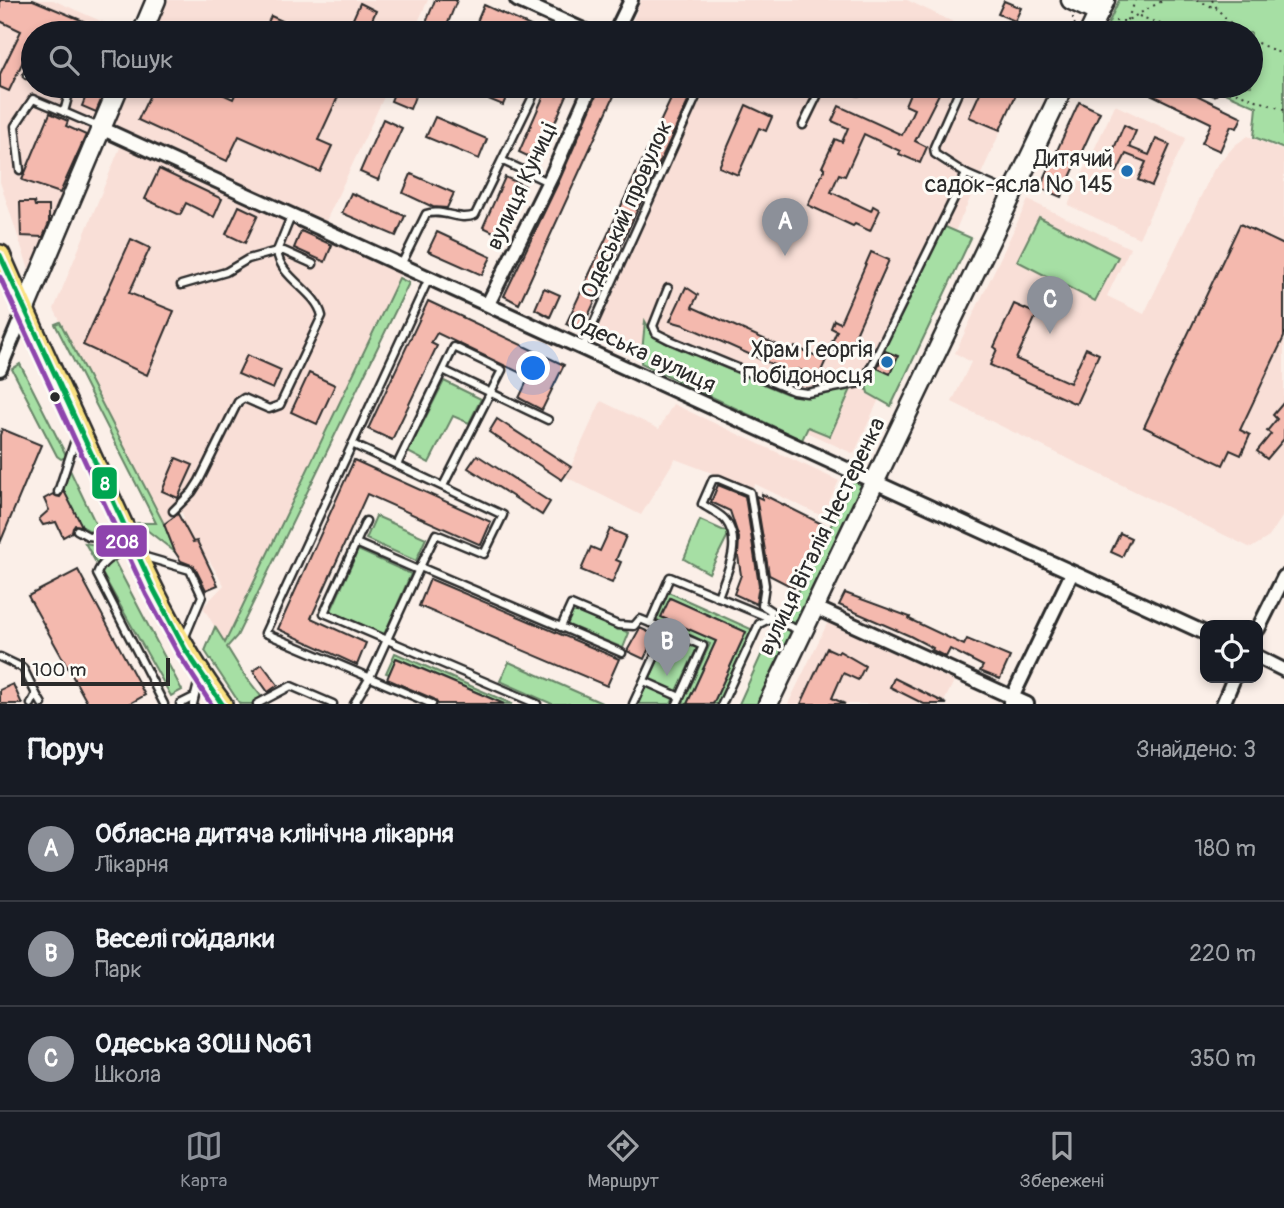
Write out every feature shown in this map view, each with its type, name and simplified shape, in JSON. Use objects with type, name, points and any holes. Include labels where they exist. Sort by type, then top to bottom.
[{"type":"main road","points":[[147,21],[156,0]]},
{"type":"main road","points":[[1071,0],[1102,7]]},
{"type":"main road","points":[[24,311],[114,98]]},
{"type":"main road","name":"вулиця Віталія Нестеренка","points":[[768,704],[1058,98]]},
{"type":"main road","points":[[0,255],[133,547],[182,644],[222,704]]},
{"type":"street","points":[[517,0],[554,21]]},
{"type":"street","points":[[621,21],[631,0]]},
{"type":"street","name":"вулиця Куниці","points":[[488,304],[586,98]]},
{"type":"street","name":"Одеська вулиця","points":[[101,128],[402,263],[873,483],[1200,631]]},
{"type":"street","points":[[0,369],[24,311]]},
{"type":"street","points":[[1011,701],[1072,573]]},
{"type":"street","points":[[1262,620],[1284,577]]},
{"type":"street","points":[[814,607],[1011,701],[1027,704]]},
{"type":"street","points":[[1263,660],[1284,670]]},
{"type":"street","points":[[1223,704],[1232,683]]},
{"type":"lane","points":[[64,112],[68,98]]},
{"type":"lane","points":[[402,263],[425,214],[434,211],[468,218],[475,215],[532,98]]},
{"type":"lane","name":"Одеський провулок","points":[[583,347],[696,98]]},
{"type":"lane","points":[[803,125],[816,98]]},
{"type":"lane","points":[[956,98],[934,147],[935,154],[966,174],[1011,194]]},
{"type":"lane","points":[[20,170],[15,126],[33,99],[101,128]]},
{"type":"lane","points":[[503,161],[548,182]]},
{"type":"lane","points":[[668,288],[653,326],[656,333],[670,340],[793,391],[807,393],[860,383],[867,375],[966,174]]},
{"type":"lane","points":[[173,511],[200,481],[238,402],[244,398],[269,409],[280,405],[322,316],[320,305],[283,268],[277,251],[292,214]]},
{"type":"lane","points":[[181,285],[226,272],[248,259],[277,251],[284,251],[313,264]]},
{"type":"lane","points":[[430,276],[264,633],[432,704]]},
{"type":"lane","points":[[397,465],[454,347],[502,370],[443,486]]},
{"type":"lane","points":[[443,370],[548,419]]},
{"type":"lane","points":[[58,492],[79,429]]},
{"type":"lane","points":[[352,444],[503,515],[484,554],[436,534],[370,677],[354,704]]},
{"type":"lane","points":[[718,597],[733,557],[731,534],[726,521],[702,504],[713,479],[750,492],[765,585],[762,605],[771,611],[769,619],[760,624],[722,704]]},
{"type":"lane","points":[[366,520],[324,613],[537,704]]},
{"type":"lane","points":[[76,530],[88,536],[133,547],[190,570],[202,596],[182,644]]},
{"type":"lane","points":[[356,542],[622,653]]},
{"type":"lane","points":[[133,547],[104,562],[97,574],[164,704]]},
{"type":"lane","points":[[650,623],[670,577],[802,632]]},
{"type":"lane","points":[[561,626],[570,605],[618,625],[634,626],[640,619],[704,646],[679,700],[644,681]]},
{"type":"lane","points":[[633,704],[667,630]]},
{"type":"lane","points":[[0,657],[23,668],[42,704]]},
{"type":"lane","points":[[180,704],[194,700],[200,674]]},
{"type":"lane","points":[[257,704],[291,686],[333,704]]},
{"type":"lane","points":[[31,704],[36,694]]},
{"type":"path","points":[[1126,21],[1136,0]]},
{"type":"path","points":[[1115,21],[1126,21],[1164,0]]},
{"type":"path","points":[[1197,0],[1218,10]]},
{"type":"path","points":[[1212,0],[1229,21]]},
{"type":"path","points":[[1137,15],[1153,21]]},
{"type":"path","points":[[1263,46],[1283,55]]},
{"type":"path","points":[[1251,98],[1284,110]]},
{"type":"shaded area","points":[[0,0],[53,0],[101,21],[21,21],[21,98],[111,98],[31,276],[0,182]]},
{"type":"shaded area","points":[[159,0],[428,0],[418,21],[149,21]]},
{"type":"shaded area","points":[[641,0],[907,0],[951,21],[633,21]]},
{"type":"shaded area","points":[[117,98],[383,98],[326,221],[104,127]]},
{"type":"shaded area","points":[[701,98],[1016,98],[854,454],[591,333]]},
{"type":"shaded area","name":"Дитячий садок-ясла № 145","points":[[1115,105],[1186,138],[1139,238],[1068,205]]},
{"type":"shaded area","points":[[1248,136],[1284,151],[1284,514],[1269,537],[1251,548],[952,402],[971,362],[955,353],[1028,200],[1130,248],[1107,296],[1144,314],[1214,169],[1235,145]]},
{"type":"shaded area","points":[[121,145],[401,273],[225,644],[203,607],[224,585],[209,560],[205,559],[197,541],[193,542],[181,520],[184,518],[182,512],[164,524],[54,309]]},
{"type":"shaded area","points":[[601,401],[659,429],[673,404],[839,481],[822,516],[755,484],[752,488],[675,459],[641,515],[566,477]]},
{"type":"shaded area","points":[[828,622],[954,681],[943,704],[788,704]]},
{"type":"green space","points":[[1119,0],[1284,0],[1284,149],[1254,137],[1257,107],[1237,98],[1263,98],[1263,21],[1109,21]]},
{"type":"green space","points":[[1039,217],[1118,257],[1095,301],[1017,261]]},
{"type":"green space","points":[[943,226],[971,238],[891,406],[868,393],[863,373]]},
{"type":"green space","points":[[399,278],[409,283],[237,636],[227,647],[267,704],[240,704],[205,651],[215,627],[225,643]]},
{"type":"green space","points":[[645,321],[650,330],[665,343],[787,394],[800,395],[841,381],[851,389],[830,436],[808,427],[802,440],[641,363]]},
{"type":"green space","points":[[60,322],[164,524],[175,552],[138,523],[156,523],[55,324]]},
{"type":"green space","points":[[20,364],[67,457],[61,459],[57,456],[12,369]]},
{"type":"green space","points":[[444,381],[481,399],[469,423],[453,416],[429,463],[408,452]]},
{"type":"green space","points":[[68,466],[102,537],[73,522],[60,496]]},
{"type":"green space","points":[[856,475],[865,482],[759,704],[739,704],[772,631],[778,632]]},
{"type":"green space","points":[[376,516],[426,538],[416,561],[366,539]]},
{"type":"green space","points":[[700,520],[729,533],[709,573],[684,559]]},
{"type":"green space","points":[[85,543],[107,547],[182,690],[171,696]]},
{"type":"green space","points":[[358,550],[411,574],[384,635],[331,611]]},
{"type":"green space","points":[[668,592],[753,630],[718,704],[713,704],[746,632],[670,598],[662,617],[716,641],[687,704],[682,704],[710,644],[655,619]]},
{"type":"green space","points":[[573,608],[629,633],[623,648],[566,624]]},
{"type":"green space","points":[[669,636],[697,648],[671,704],[638,704]]},
{"type":"green space","points":[[395,653],[512,704],[504,704],[397,658],[389,674],[386,673]]},
{"type":"green space","points":[[509,662],[604,704],[552,704],[500,681]]},
{"type":"building","points":[[0,0],[33,0],[83,21],[21,21],[21,31],[0,21]]},
{"type":"building","points":[[435,0],[457,0],[449,21],[427,21]]},
{"type":"building","points":[[1004,1],[1021,8],[1015,21],[998,14]]},
{"type":"building","points":[[360,3],[376,11],[371,21],[352,21]]},
{"type":"building","points":[[484,5],[519,21],[477,21]]},
{"type":"building","points":[[271,16],[282,21],[269,21]]},
{"type":"building","points":[[21,31],[21,66],[9,91],[0,87],[0,74]]},
{"type":"building","points":[[85,98],[102,98],[96,112],[82,106]]},
{"type":"building","points":[[148,98],[337,98],[318,140],[332,146],[320,172],[239,136],[227,161],[138,120]]},
{"type":"building","points":[[392,98],[414,98],[410,109],[391,101]]},
{"type":"building","points":[[486,98],[506,98],[503,105]]},
{"type":"building","points":[[543,98],[566,98],[538,161],[519,152]]},
{"type":"building","points":[[595,98],[613,98],[519,304],[504,296]]},
{"type":"building","points":[[671,98],[690,98],[581,331],[566,324]]},
{"type":"building","points":[[908,98],[937,98],[915,141],[927,147],[920,163],[864,134],[845,176],[839,174],[831,192],[871,211],[873,206],[880,210],[870,231],[808,205],[835,139],[842,142],[848,128],[832,121],[839,106],[902,135],[914,109],[905,105]]},
{"type":"building","points":[[978,98],[1015,98],[1000,130],[969,117]]},
{"type":"building","points":[[1159,98],[1203,98],[1242,117],[1237,128],[1231,126],[1220,151],[1202,143],[1211,123]]},
{"type":"building","points":[[1079,102],[1100,112],[1061,197],[1040,188]]},
{"type":"building","points":[[746,105],[772,117],[766,131],[759,128],[738,175],[719,167]]},
{"type":"building","points":[[50,113],[68,121],[66,126],[86,135],[60,193],[22,180]]},
{"type":"building","points":[[435,117],[487,139],[479,159],[426,137]]},
{"type":"building","points":[[383,119],[402,128],[378,180],[360,172]]},
{"type":"building","points":[[1124,125],[1136,131],[1129,147],[1149,155],[1156,139],[1170,145],[1152,186],[1138,180],[1146,162],[1126,154],[1117,172],[1106,167]]},
{"type":"building","points":[[159,169],[222,199],[214,217],[186,203],[180,215],[145,199]]},
{"type":"building","points":[[411,174],[454,193],[447,208],[433,207],[403,193]]},
{"type":"building","points":[[505,177],[525,186],[502,236],[483,227]]},
{"type":"building","points":[[351,193],[405,216],[396,236],[342,213]]},
{"type":"building","points":[[20,202],[49,206],[49,223],[43,237],[21,236]]},
{"type":"building","points":[[239,206],[258,215],[245,243],[226,234]]},
{"type":"building","points":[[1240,224],[1284,245],[1284,337],[1240,430],[1250,435],[1241,455],[1230,450],[1223,465],[1144,427]]},
{"type":"building","points":[[301,231],[332,245],[325,262],[294,248]]},
{"type":"building","points":[[437,232],[491,257],[482,275],[428,251]]},
{"type":"building","points":[[131,239],[150,248],[129,293],[174,311],[147,375],[83,345]]},
{"type":"building","points":[[871,252],[889,260],[846,356],[829,349],[837,331],[831,328],[834,320],[840,323]]},
{"type":"building","points":[[686,287],[698,295],[692,307],[793,352],[795,347],[826,360],[818,378],[798,369],[796,375],[670,321]]},
{"type":"building","points":[[544,288],[560,295],[550,317],[535,309]]},
{"type":"building","points":[[428,301],[564,365],[542,410],[519,398],[529,377],[437,333],[431,343],[437,346],[392,440],[368,429]]},
{"type":"building","points":[[1014,304],[1037,314],[1016,359],[1070,383],[1086,348],[1099,354],[1076,404],[990,365],[997,349],[994,347]]},
{"type":"building","name":"Храм Георгія Побідоносця","points":[[885,351],[898,356],[890,374],[877,368]]},
{"type":"building","points":[[247,355],[281,370],[273,389],[238,374]]},
{"type":"building","points":[[309,373],[335,385],[317,424],[291,412]]},
{"type":"building","points":[[1284,402],[1284,439],[1267,459],[1257,451],[1271,434],[1267,431],[1277,419],[1273,415]]},
{"type":"building","points":[[497,419],[571,467],[562,480],[489,432]]},
{"type":"building","points":[[2,429],[41,445],[0,543],[0,435]]},
{"type":"building","points":[[477,455],[550,502],[542,515],[468,468]]},
{"type":"building","points":[[176,458],[193,465],[178,498],[162,491]]},
{"type":"building","points":[[354,460],[491,522],[481,545],[367,494],[311,618],[366,643],[357,665],[278,629]]},
{"type":"building","points":[[718,485],[745,496],[759,585],[756,604],[734,594],[741,575],[739,538],[730,511],[711,502]]},
{"type":"building","points":[[64,491],[82,526],[75,525],[72,532],[63,537],[56,522],[43,525],[39,519],[49,510],[44,499],[53,494],[60,497]]},
{"type":"building","points":[[762,494],[824,525],[794,588],[769,575],[756,496],[762,499]]},
{"type":"building","points":[[178,514],[193,542],[197,541],[218,585],[206,590],[194,566],[181,561],[175,552],[164,524]]},
{"type":"building","points":[[610,529],[626,536],[616,560],[621,562],[612,583],[581,570],[591,547],[600,551]]},
{"type":"building","points":[[1120,533],[1131,538],[1122,557],[1111,552]]},
{"type":"building","points":[[78,570],[145,695],[129,704],[88,704],[28,596]]},
{"type":"building","points":[[430,579],[619,659],[607,686],[419,606]]},
{"type":"building","points":[[845,593],[910,617],[909,619],[964,645],[967,639],[1010,657],[1000,679],[980,671],[983,666],[950,649],[946,657],[910,636],[839,605]]},
{"type":"building","points":[[670,598],[746,632],[713,704],[687,704],[716,641],[661,617]]},
{"type":"building","points":[[640,628],[655,635],[644,659],[627,651]]},
{"type":"building","points":[[827,648],[838,653],[839,651],[865,666],[858,680],[843,673],[832,698],[845,704],[801,704]]},
{"type":"building","points":[[396,658],[504,704],[438,704],[434,699],[387,679]]},
{"type":"building","points":[[262,664],[278,685],[268,692],[253,671]]},
{"type":"building","points":[[894,678],[947,704],[924,704],[890,687]]},
{"type":"building","points":[[13,684],[22,704],[0,704],[0,690]]},
{"type":"transit line","name":"8","points":[[0,255],[154,590],[185,649],[222,704]]},
{"type":"transit line","name":"208","points":[[0,277],[146,594],[178,653],[211,704]]},
{"type":"place","name":"Дитячий садок-ясла № 145","points":[[1127,171]]},
{"type":"place","name":"Обласна дитяча клінічна лікарня","points":[[785,256]]},
{"type":"place","name":"Одеська ЗОШ №61","points":[[1050,334]]},
{"type":"place","name":"Храм Георгія Побідоносця","points":[[887,362]]},
{"type":"place","name":"Веселі гойдалки","points":[[667,676]]}]
